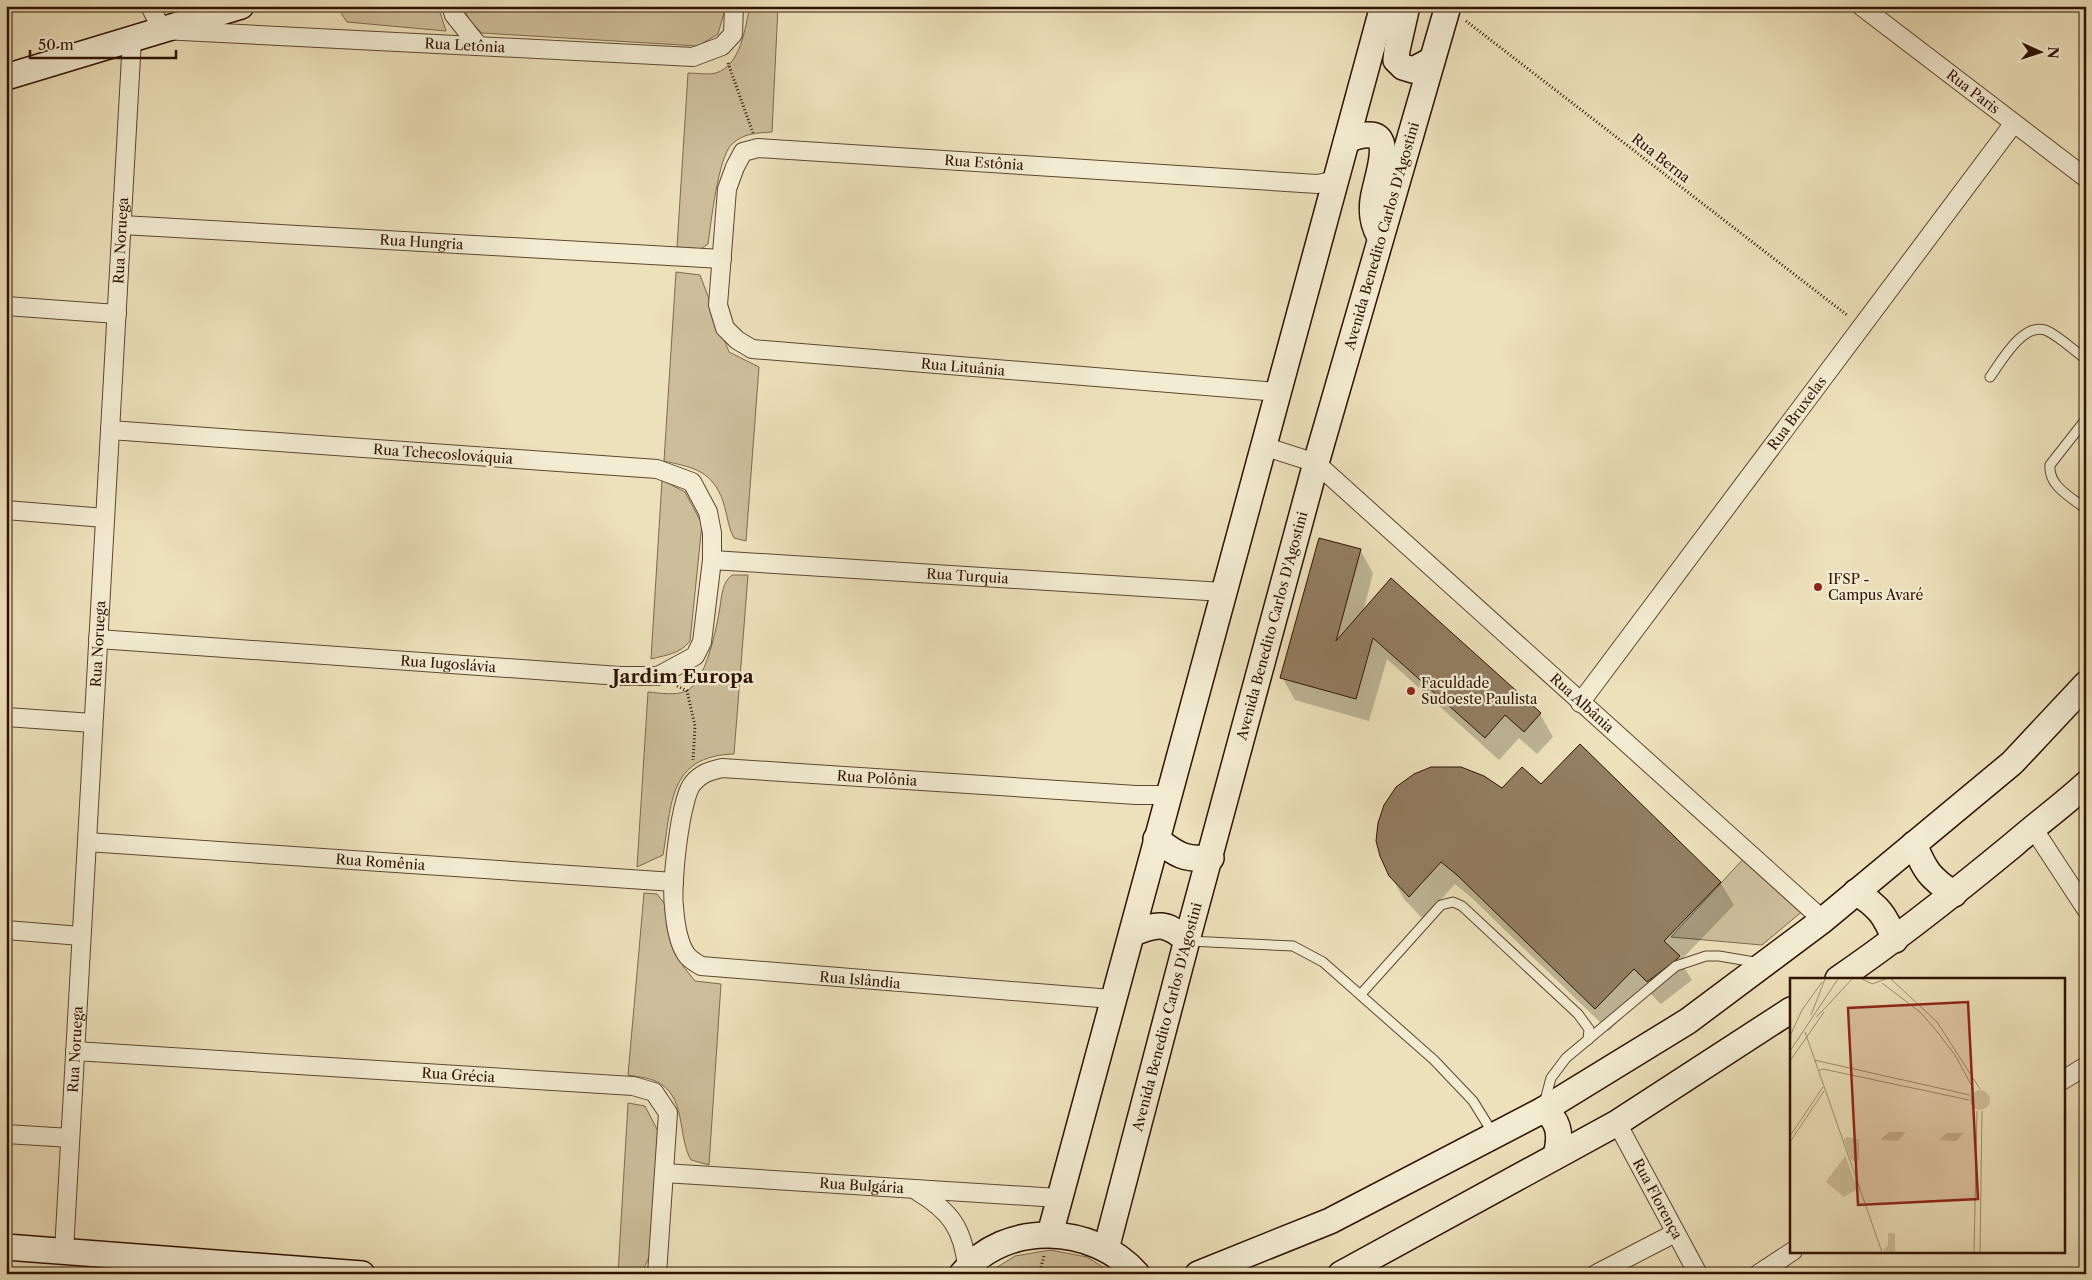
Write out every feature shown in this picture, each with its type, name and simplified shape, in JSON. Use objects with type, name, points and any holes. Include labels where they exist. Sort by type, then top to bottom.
[{"type":"main road","points":[[6,77],[241,6]]},
{"type":"main road","points":[[1050,1234],[1058,1198],[1112,999],[1133,933],[1168,794],[1383,6]]},
{"type":"main road","points":[[1408,6],[1396,50],[1396,60],[1403,67],[1413,70],[1432,60]]},
{"type":"main road","name":"Avenida Benedito Carlos D'Agostini","points":[[1106,1249],[1187,940],[1211,858],[1316,463],[1448,7]]},
{"type":"main road","points":[[1347,140],[1364,134],[1372,135],[1378,138],[1383,146],[1384,157],[1373,200],[1372,213],[1373,225],[1381,239]]},
{"type":"main road","points":[[1198,1274],[1330,1221],[1543,1110],[1688,1021],[1823,920],[2012,763],[2086,684]]},
{"type":"main road","points":[[1839,978],[1895,940],[1954,894],[2033,828],[2059,810],[2086,784]]},
{"type":"main road","points":[[1156,840],[1176,855],[1191,859],[1211,858]]},
{"type":"main road","points":[[1914,844],[1924,870],[1932,879],[1954,894]]},
{"type":"main road","points":[[1856,892],[1876,906],[1886,917],[1895,940]]},
{"type":"main road","points":[[1133,933],[1155,924],[1172,928],[1187,940]]},
{"type":"main road","points":[[1341,1274],[1617,1123],[1790,1011]]},
{"type":"main road","points":[[1543,1110],[1550,1114],[1558,1126],[1560,1140],[1556,1155]]},
{"type":"main road","points":[[965,1271],[992,1249],[1020,1238],[1050,1234],[1079,1238],[1106,1249],[1129,1265],[1137,1274]]},
{"type":"main road","points":[[6,1247],[260,1269],[362,1274]]},
{"type":"street","points":[[150,6],[162,30]]},
{"type":"street","points":[[452,6],[454,15],[478,45]]},
{"type":"street","points":[[722,46],[734,34],[734,6]]},
{"type":"street","name":"Rua Paris","points":[[1861,6],[2086,178]]},
{"type":"street","name":"Rua Letônia","points":[[162,30],[693,57],[722,46]]},
{"type":"street","name":"Rua Noruega","points":[[64,1251],[132,39]]},
{"type":"street","name":"Rua Bruxelas","points":[[1580,703],[2014,123]]},
{"type":"street","points":[[722,259],[727,189],[743,152],[758,148]]},
{"type":"street","name":"Rua Estônia","points":[[758,148],[1317,184],[1336,180]]},
{"type":"street","name":"Rua Hungria","points":[[122,226],[722,259]]},
{"type":"street","name":"Rua Lituânia","points":[[722,259],[718,305],[724,328],[737,340],[752,349],[1278,392]]},
{"type":"street","points":[[6,306],[117,314]]},
{"type":"street","name":"Rua Tchecoslováquia","points":[[110,430],[657,469],[692,482],[708,512],[712,533],[712,560]]},
{"type":"street","name":"Rua Albânia","points":[[1264,446],[1316,463],[1580,703],[1823,920]]},
{"type":"street","points":[[6,510],[105,518]]},
{"type":"street","name":"Rua Turquia","points":[[712,560],[1223,592]]},
{"type":"street","name":"Rua Iugoslávia","points":[[98,639],[610,676],[658,676],[695,656],[702,642],[712,560]]},
{"type":"street","points":[[6,717],[93,723]]},
{"type":"street","name":"Rua Polônia","points":[[691,784],[704,772],[722,768],[1136,795],[1168,794]]},
{"type":"street","points":[[674,882],[684,805],[691,784]]},
{"type":"street","points":[[2033,828],[2086,909]]},
{"type":"street","name":"Rua Romênia","points":[[87,842],[674,882]]},
{"type":"street","name":"Rua Islândia","points":[[674,882],[674,906],[681,943],[687,956],[701,966],[1112,999]]},
{"type":"street","points":[[6,930],[82,936]]},
{"type":"street","name":"Rua Grécia","points":[[75,1050],[633,1086],[654,1092],[668,1113],[657,1274]]},
{"type":"street","points":[[2064,1079],[2086,1066]]},
{"type":"street","name":"Rua Florença","points":[[1617,1123],[1698,1274]]},
{"type":"street","points":[[6,1134],[70,1138]]},
{"type":"street","name":"Rua Bulgária","points":[[664,1173],[1058,1198]]},
{"type":"street","points":[[914,1189],[936,1202],[956,1226],[965,1245],[965,1271]]},
{"type":"street","points":[[1596,1274],[1675,1233]]},
{"type":"street","points":[[1758,1274],[1791,1252]]},
{"type":"lane","points":[[1990,377],[2022,335],[2036,329],[2046,330],[2086,359]]},
{"type":"lane","points":[[2086,419],[2050,465],[2049,474],[2052,482],[2086,508]]},
{"type":"lane","points":[[1361,994],[1441,905],[1452,902],[1462,906],[1578,1014],[1589,1029],[1588,1040]]},
{"type":"lane","points":[[1187,940],[1293,946],[1322,962],[1361,994],[1434,1060],[1467,1094],[1494,1135]]},
{"type":"lane","points":[[1543,1110],[1547,1091],[1556,1069],[1566,1058],[1684,962],[1700,957],[1719,956],[1765,964]]},
{"type":"path","name":"Rua Berna","points":[[1448,7],[1862,326]]},
{"type":"path","points":[[722,46],[758,148]]},
{"type":"path","points":[[658,676],[687,691],[695,726],[691,784]]},
{"type":"shaded area","points":[[341,6],[438,6],[446,31],[347,22],[339,10]]},
{"type":"shaded area","points":[[463,6],[726,6],[718,34],[698,46],[482,33],[470,22]]},
{"type":"shaded area","points":[[750,6],[778,6],[772,132],[746,136],[732,144],[727,151],[719,176],[708,244],[701,249],[677,247],[688,73],[716,73],[724,69],[731,62],[744,35]]},
{"type":"shaded area","points":[[676,272],[700,275],[729,352],[759,367],[746,541],[734,538],[721,496],[711,480],[698,471],[664,461]]},
{"type":"shaded area","points":[[662,480],[685,492],[702,524],[690,641],[682,649],[651,659]]},
{"type":"shaded area","points":[[732,575],[748,575],[734,754],[712,757],[696,763],[685,773],[677,786],[672,801],[663,855],[637,867],[648,692],[682,693],[693,686],[705,666],[713,640],[723,590],[726,582]]},
{"type":"shaded area","points":[[1746,856],[1804,910],[1762,945],[1671,937]]},
{"type":"shaded area","points":[[644,893],[657,894],[664,903],[683,966],[695,981],[721,984],[709,1165],[691,1160],[684,1139],[677,1105],[665,1087],[652,1080],[628,1075]]},
{"type":"shaded area","points":[[628,1103],[645,1106],[661,1137],[651,1253],[641,1274],[618,1274]]},
{"type":"shaded area","points":[[1050,1250],[1087,1257],[1114,1274],[986,1274],[1015,1256]]},
{"type":"building","points":[[1319,538],[1361,549],[1336,641],[1391,578],[1541,713],[1524,732],[1505,715],[1485,738],[1373,638],[1356,699],[1280,678]]},
{"type":"building","points":[[1580,744],[1721,882],[1664,941],[1680,956],[1647,982],[1634,969],[1595,1009],[1457,875],[1441,862],[1409,897],[1389,876],[1376,841],[1378,823],[1384,805],[1396,787],[1414,774],[1431,767],[1461,767],[1484,776],[1502,788],[1522,767],[1541,784]]},
{"type":"place","name":"IFSP - Campus Avaré","points":[[1818,587]]},
{"type":"place","name":"Faculdade Sudoeste Paulista","points":[[1411,691]]},
{"type":"district","name":"Jardim Europa","points":[[683,676]]}]
